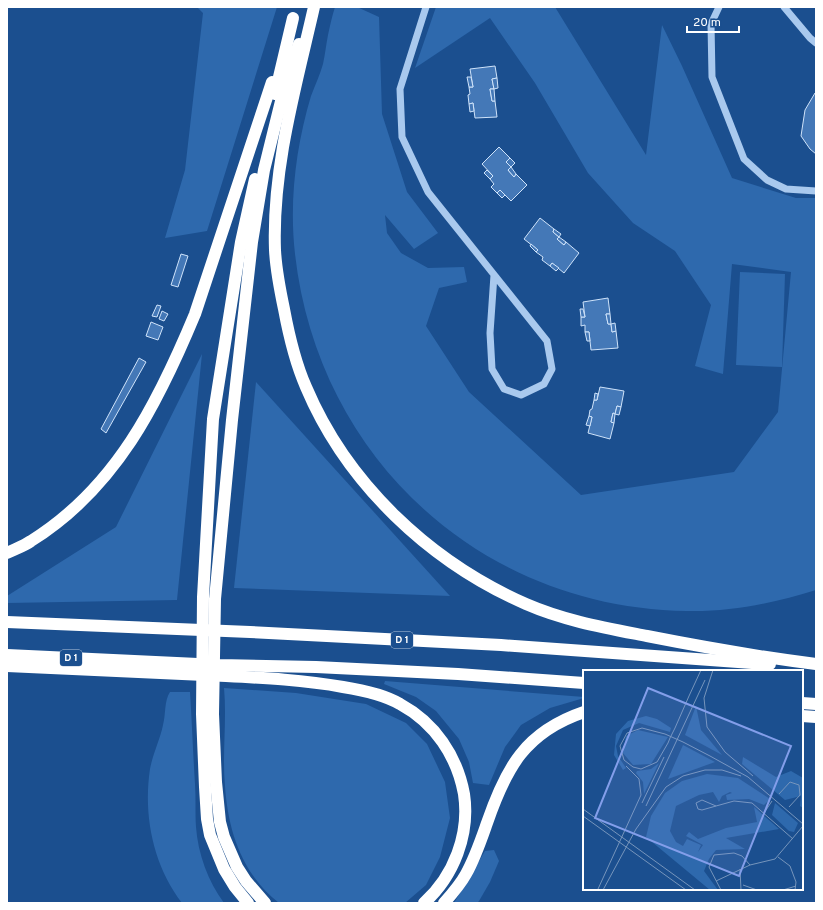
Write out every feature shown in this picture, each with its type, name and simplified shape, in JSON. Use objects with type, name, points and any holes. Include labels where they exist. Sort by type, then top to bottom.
[{"type":"highway","points":[[209,598],[232,420],[252,242],[264,170],[285,85],[313,7]]},
{"type":"highway","points":[[313,7],[284,143],[281,164],[275,249],[277,274],[292,346],[306,387],[321,419],[353,470],[376,496],[435,552],[467,574],[528,605],[588,624],[797,662]]},
{"type":"highway","points":[[248,903],[235,887],[224,869],[210,835],[204,787],[208,714],[213,419],[241,242],[294,12]]},
{"type":"highway","points":[[7,553],[31,541],[59,522],[83,501],[105,477],[126,450],[148,415],[195,314],[294,12]]},
{"type":"highway","name":"D 1","points":[[7,622],[501,645],[752,663],[780,664],[797,662],[816,664]]},
{"type":"highway","name":"D 1","points":[[7,655],[458,674],[583,684]]},
{"type":"highway","points":[[7,666],[161,672],[293,680],[366,692],[385,697],[400,704],[415,713],[440,737],[457,767],[465,800],[463,832],[456,858],[446,877],[424,903]]},
{"type":"highway","points":[[803,702],[816,704]]},
{"type":"highway","points":[[444,903],[467,874],[502,784],[517,758],[538,736],[552,726],[567,718],[583,712]]},
{"type":"highway","points":[[208,714],[220,822],[224,837],[237,867],[246,881],[265,903]]},
{"type":"highway","points":[[803,716],[816,717]]},
{"type":"lane","points":[[426,7],[400,88],[402,137],[428,192],[547,341],[552,369],[544,384],[521,395],[504,389],[492,369],[490,333],[494,275]]},
{"type":"lane","points":[[719,7],[711,24],[712,78],[744,159],[767,180],[786,189],[816,191]]},
{"type":"lane","points":[[786,8],[810,38],[816,43]]},
{"type":"shaded area","points":[[197,7],[277,7],[207,231],[165,238],[185,170],[203,13]]},
{"type":"shaded area","points":[[335,7],[357,7],[379,17],[382,114],[407,192],[438,233],[414,249],[385,215],[387,233],[401,253],[428,268],[464,267],[467,282],[439,288],[426,326],[469,392],[581,495],[734,472],[778,412],[791,272],[732,264],[723,374],[695,366],[711,305],[675,251],[633,223],[588,173],[535,83],[490,18],[415,68],[436,7],[555,7],[646,155],[662,25],[732,178],[796,198],[816,198],[816,590],[752,606],[720,610],[687,611],[612,603],[542,583],[479,551],[422,508],[375,456],[337,395],[310,328],[295,254],[293,234],[293,194],[301,134],[311,96],[323,64]]},
{"type":"shaded area","points":[[740,272],[785,274],[782,367],[736,365]]},
{"type":"shaded area","points":[[202,354],[177,600],[7,603],[7,596],[116,527]]},
{"type":"shaded area","points":[[256,382],[450,596],[234,588]]},
{"type":"shaded area","points":[[385,681],[583,697],[583,698],[550,708],[521,725],[505,747],[489,785],[473,783],[469,762],[459,739],[436,711],[416,697],[384,684]]},
{"type":"shaded area","points":[[224,688],[296,693],[366,704],[406,723],[427,744],[445,782],[450,818],[440,857],[426,885],[405,903],[279,903],[266,891],[255,879],[246,865],[239,850],[230,819],[224,774]]},
{"type":"shaded area","points":[[170,692],[190,692],[197,837],[205,867],[213,886],[224,903],[182,903],[164,872],[152,839],[148,804],[150,769],[162,731],[166,703]]},
{"type":"shaded area","points":[[494,850],[499,861],[490,882],[479,901],[477,903],[454,903],[485,851]]},
{"type":"building","points":[[495,66],[497,78],[492,79],[494,89],[490,89],[492,101],[495,101],[497,117],[475,118],[473,103],[469,104],[468,95],[470,94],[469,87],[473,87],[470,69]]},
{"type":"building","points":[[467,77],[471,77],[473,87],[469,87]]},
{"type":"building","points":[[497,78],[498,88],[494,89],[492,79]]},
{"type":"building","points":[[490,89],[494,89],[495,101],[492,101]]},
{"type":"building","points":[[815,93],[816,154],[810,149],[801,136],[805,110]]},
{"type":"building","points":[[473,103],[474,111],[470,112],[469,104]]},
{"type":"building","points":[[499,147],[510,158],[506,162],[511,167],[508,170],[514,177],[516,174],[527,185],[511,201],[500,190],[497,193],[491,187],[494,184],[490,179],[493,176],[482,164]]},
{"type":"building","points":[[510,158],[515,163],[511,167],[506,162]]},
{"type":"building","points":[[511,167],[516,174],[514,177],[508,170]]},
{"type":"building","points":[[487,170],[493,176],[490,179],[484,173]]},
{"type":"building","points":[[500,190],[505,195],[502,198],[497,193]]},
{"type":"building","points":[[540,218],[554,229],[553,232],[559,237],[557,239],[564,245],[566,242],[579,253],[564,273],[552,263],[550,266],[542,260],[543,257],[536,252],[538,250],[524,239]]},
{"type":"building","points":[[554,229],[561,234],[559,237],[553,232]]},
{"type":"building","points":[[559,237],[566,242],[564,245],[557,239]]},
{"type":"building","points":[[531,244],[538,250],[536,252],[530,246]]},
{"type":"building","points":[[181,254],[188,256],[178,287],[171,285]]},
{"type":"building","points":[[552,263],[559,268],[556,271],[550,266]]},
{"type":"building","points":[[608,298],[610,314],[606,314],[608,324],[611,324],[612,332],[616,331],[618,348],[591,350],[589,332],[585,332],[585,325],[581,326],[581,317],[585,317],[583,302]]},
{"type":"building","points":[[157,305],[161,306],[157,317],[152,316]]},
{"type":"building","points":[[580,309],[583,309],[585,317],[581,317]]},
{"type":"building","points":[[162,311],[168,314],[164,321],[159,319]]},
{"type":"building","points":[[606,314],[610,314],[611,324],[608,324]]},
{"type":"building","points":[[151,322],[163,327],[158,340],[146,336]]},
{"type":"building","points":[[615,323],[616,331],[612,332],[611,324]]},
{"type":"building","points":[[585,332],[589,332],[590,341],[587,341]]},
{"type":"building","points":[[139,358],[146,362],[106,433],[101,429]]},
{"type":"building","points":[[600,387],[624,391],[621,407],[617,406],[615,414],[613,413],[611,422],[614,423],[610,439],[588,433],[592,417],[589,416],[590,410],[592,409],[594,400],[597,400]]},
{"type":"building","points":[[595,393],[598,394],[597,400],[594,400]]},
{"type":"building","points":[[617,406],[621,407],[619,415],[615,414]]},
{"type":"building","points":[[613,413],[615,414],[614,423],[611,422]]},
{"type":"building","points":[[589,416],[592,417],[590,426],[586,425]]}]
